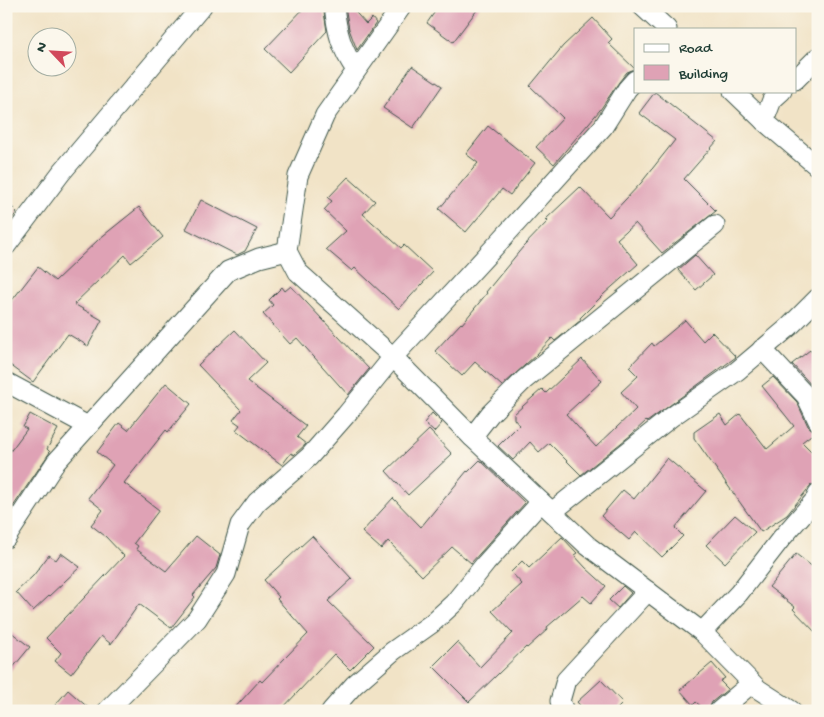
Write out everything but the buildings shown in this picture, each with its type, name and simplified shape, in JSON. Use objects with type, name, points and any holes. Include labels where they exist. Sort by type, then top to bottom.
[{"type":"street","points":[[6,246],[61,173],[202,6]]},
{"type":"street","points":[[334,6],[338,33],[347,57],[356,70]]},
{"type":"street","points":[[402,6],[325,115],[298,176],[287,252],[298,272],[393,356],[472,437],[588,546],[702,632],[752,683],[792,711]]},
{"type":"street","points":[[642,6],[666,28]]},
{"type":"street","points":[[796,79],[818,57]]},
{"type":"street","points":[[107,711],[197,619],[226,574],[240,526],[257,502],[309,456],[346,415],[393,356],[603,127],[634,81]]},
{"type":"street","points":[[733,92],[818,167]]},
{"type":"street","points":[[764,121],[772,100],[781,92]]},
{"type":"street","points":[[472,437],[490,414],[524,380],[715,225]]},
{"type":"street","points":[[6,538],[56,462],[228,271],[259,258],[287,252]]},
{"type":"street","points":[[331,711],[360,679],[393,651],[431,624],[454,603],[486,563],[546,507],[737,371],[789,327],[818,298]]},
{"type":"street","points":[[762,349],[806,396],[818,421]]},
{"type":"street","points":[[6,382],[88,426]]},
{"type":"street","points":[[702,632],[739,593],[818,494]]},
{"type":"street","points":[[564,711],[560,701],[566,680],[648,591]]},
{"type":"street","points":[[719,711],[752,683]]}]
